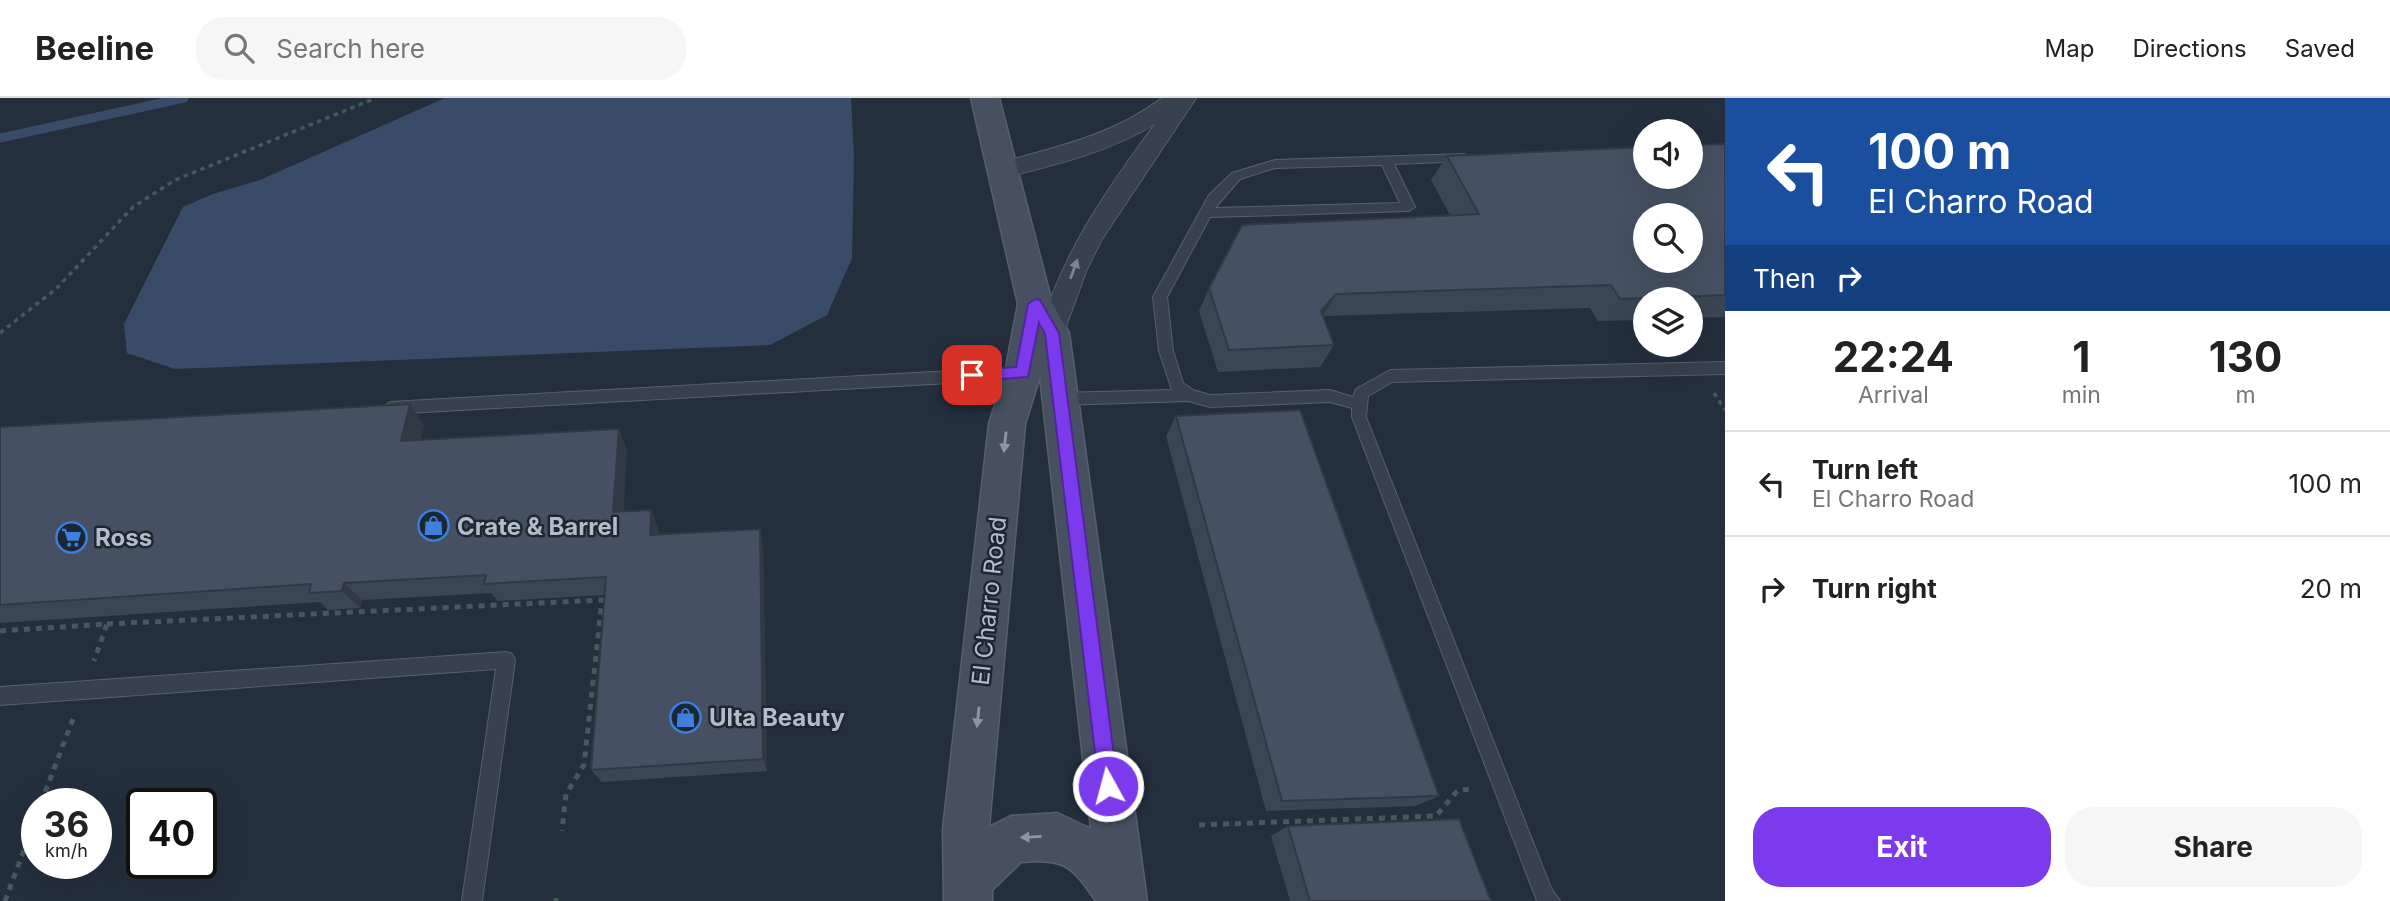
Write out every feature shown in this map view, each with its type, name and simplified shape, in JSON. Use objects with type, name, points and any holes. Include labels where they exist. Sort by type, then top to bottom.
[{"type":"street","name":"El Charro Road","points":[[985,98],[1044,319],[1060,399],[1122,899]]},
{"type":"street","points":[[1003,170],[1062,155],[1118,134],[1176,98]]},
{"type":"street","points":[[1044,319],[1079,253],[1121,187],[1185,98]]},
{"type":"street","name":"El Charro Road","points":[[968,891],[966,829],[1007,424],[1044,319]]},
{"type":"street","points":[[968,891],[1011,839],[1057,836],[1093,856],[1122,899]]},
{"type":"lane","points":[[1188,395],[1177,386],[1166,351],[1160,297],[1214,198],[1236,176],[1275,164],[1481,158]]},
{"type":"lane","points":[[1206,213],[1409,207],[1386,161]]},
{"type":"lane","points":[[1549,901],[1544,895],[1359,417],[1361,393],[1390,376],[1725,368]]},
{"type":"lane","points":[[374,409],[1023,373]]},
{"type":"lane","points":[[1060,399],[1188,395],[1210,401],[1331,396],[1358,404]]},
{"type":"lane","points":[[0,696],[506,660],[472,901]]},
{"type":"path","points":[[0,333],[56,289],[134,208],[175,180],[376,98]]},
{"type":"path","points":[[0,631],[107,625],[93,662]]},
{"type":"path","points":[[47,788],[73,718]]},
{"type":"path","points":[[1199,825],[1436,816],[1458,790],[1502,786]]},
{"type":"path","points":[[5,901],[21,858]]},
{"type":"water","points":[[445,98],[851,98],[854,157],[852,258],[827,315],[770,345],[175,369],[127,353],[124,324],[183,207],[213,194],[260,180]]},
{"type":"building","points":[[1725,144],[1725,295],[1703,296],[1703,287],[1633,287],[1633,299],[1620,299],[1611,285],[1336,294],[1321,311],[1334,345],[1229,350],[1209,288],[1242,225],[1479,214],[1447,156],[1633,148],[1633,189],[1703,189],[1703,145]]},
{"type":"building","points":[[410,404],[401,441],[619,429],[613,512],[651,510],[650,535],[760,529],[763,759],[591,770],[606,577],[484,584],[486,575],[344,583],[342,591],[309,593],[311,584],[0,605],[0,427]]},
{"type":"building","points":[[1300,410],[1439,796],[1282,801],[1176,416]]},
{"type":"building","points":[[1459,819],[1491,901],[1310,901],[1288,826]]},
{"type":"waterway","points":[[0,138],[184,98]]},
{"type":"place","name":"Crate & Barrel","points":[[434,526]]},
{"type":"place","name":"Ross","points":[[72,537]]},
{"type":"place","name":"Ulta Beauty","points":[[686,717]]},
{"type":"route","points":[[972,375],[1023,373],[1035,304],[1052,333],[1108,786]]}]
